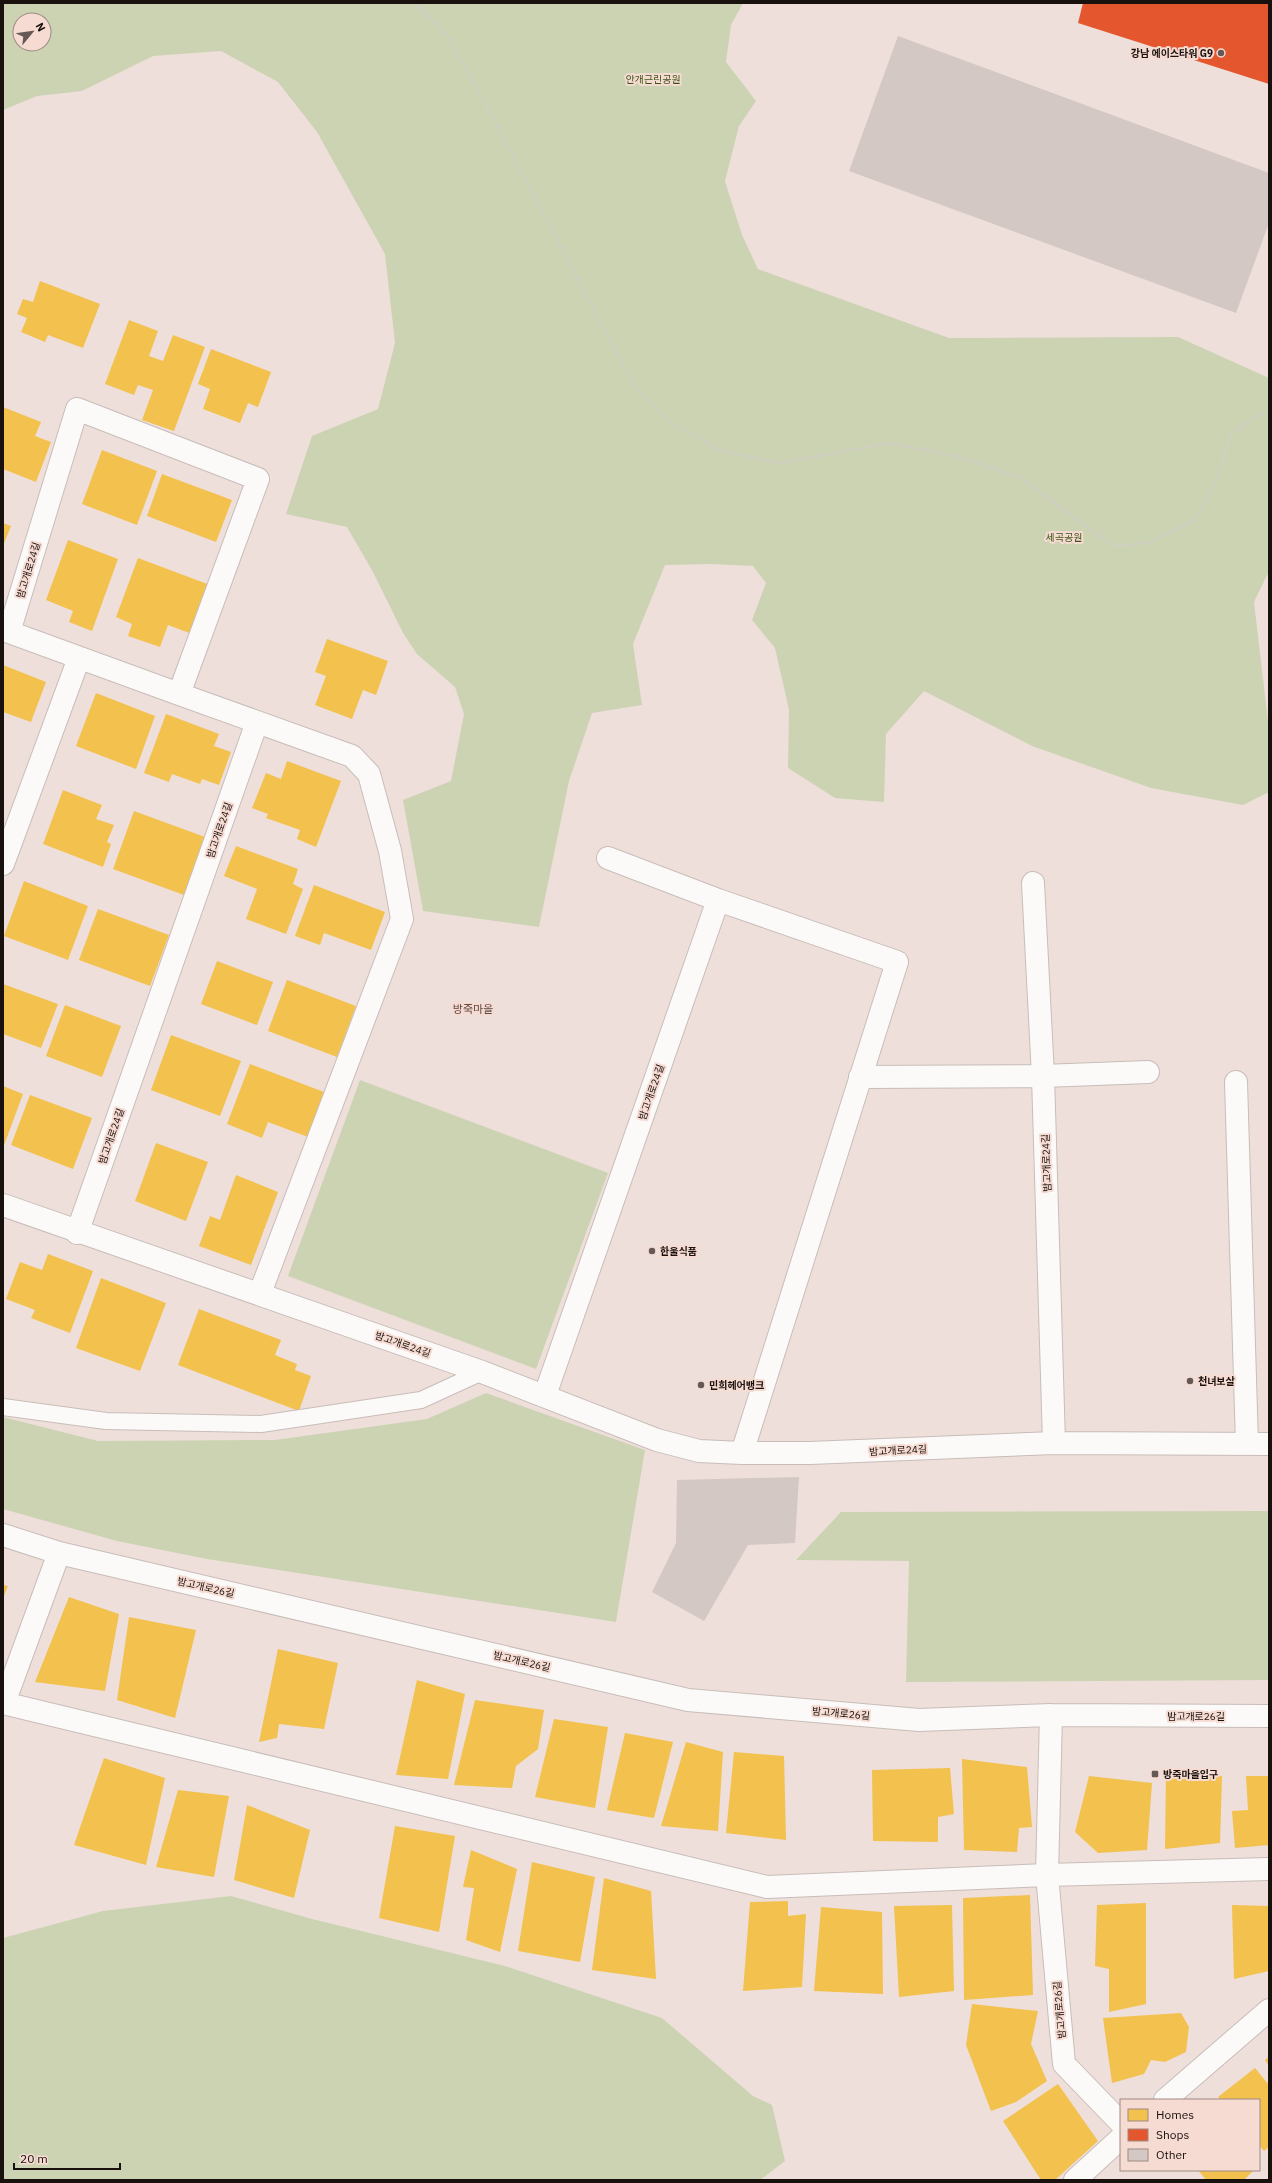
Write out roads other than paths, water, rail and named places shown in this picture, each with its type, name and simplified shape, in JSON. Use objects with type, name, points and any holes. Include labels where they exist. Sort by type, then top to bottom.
[{"type":"street","name":"밤고개로24길","points":[[79,658],[9,632],[77,409],[258,479],[179,694]]},
{"type":"street","points":[[3,864],[79,658],[352,756],[369,774],[390,851],[402,920],[260,1293]]},
{"type":"street","name":"밤고개로24길","points":[[77,1232],[257,722]]},
{"type":"street","points":[[608,858],[718,900],[897,962],[742,1453]]},
{"type":"street","name":"밤고개로24길","points":[[1033,883],[1043,1076],[1054,1443]]},
{"type":"street","name":"밤고개로24길","points":[[545,1395],[718,900]]},
{"type":"street","points":[[860,1077],[1043,1076],[1148,1072]]},
{"type":"street","points":[[1236,1082],[1247,1444]]},
{"type":"street","name":"밤고개로24길","points":[[3,1205],[77,1232],[260,1293],[482,1372],[545,1395],[657,1440],[699,1451],[810,1454],[1054,1443],[1269,1444]]},
{"type":"street","name":"밤고개로26길","points":[[3,1534],[59,1553],[688,1700],[919,1720],[1051,1715],[1269,1716]]},
{"type":"street","points":[[59,1553],[4,1703],[767,1887],[1047,1875],[1269,1869]]},
{"type":"street","name":"밤고개로26길","points":[[1051,1715],[1047,1875],[1064,2064],[1120,2122]]},
{"type":"street","points":[[1166,2099],[1269,2010]]},
{"type":"street","points":[[1075,2180],[1120,2139]]},
{"type":"lane","points":[[3,1406],[106,1421],[261,1424],[421,1400],[482,1372]]},
{"type":"place","name":"강남 에이스타워 G9","points":[[1221,53]]},
{"type":"place","name":"한울식품","points":[[652,1251]]},
{"type":"place","name":"천녀보살","points":[[1190,1381]]},
{"type":"place","name":"민희헤어뱅크","points":[[701,1385]]},
{"type":"place","name":"방죽마을입구","points":[[1155,1774]]},
{"type":"district","name":"방죽마을","points":[[473,1009]]},
{"type":"park label","name":"안개근린공원","points":[[653,79]]},
{"type":"park label","name":"세곡공원","points":[[1064,537]]}]
